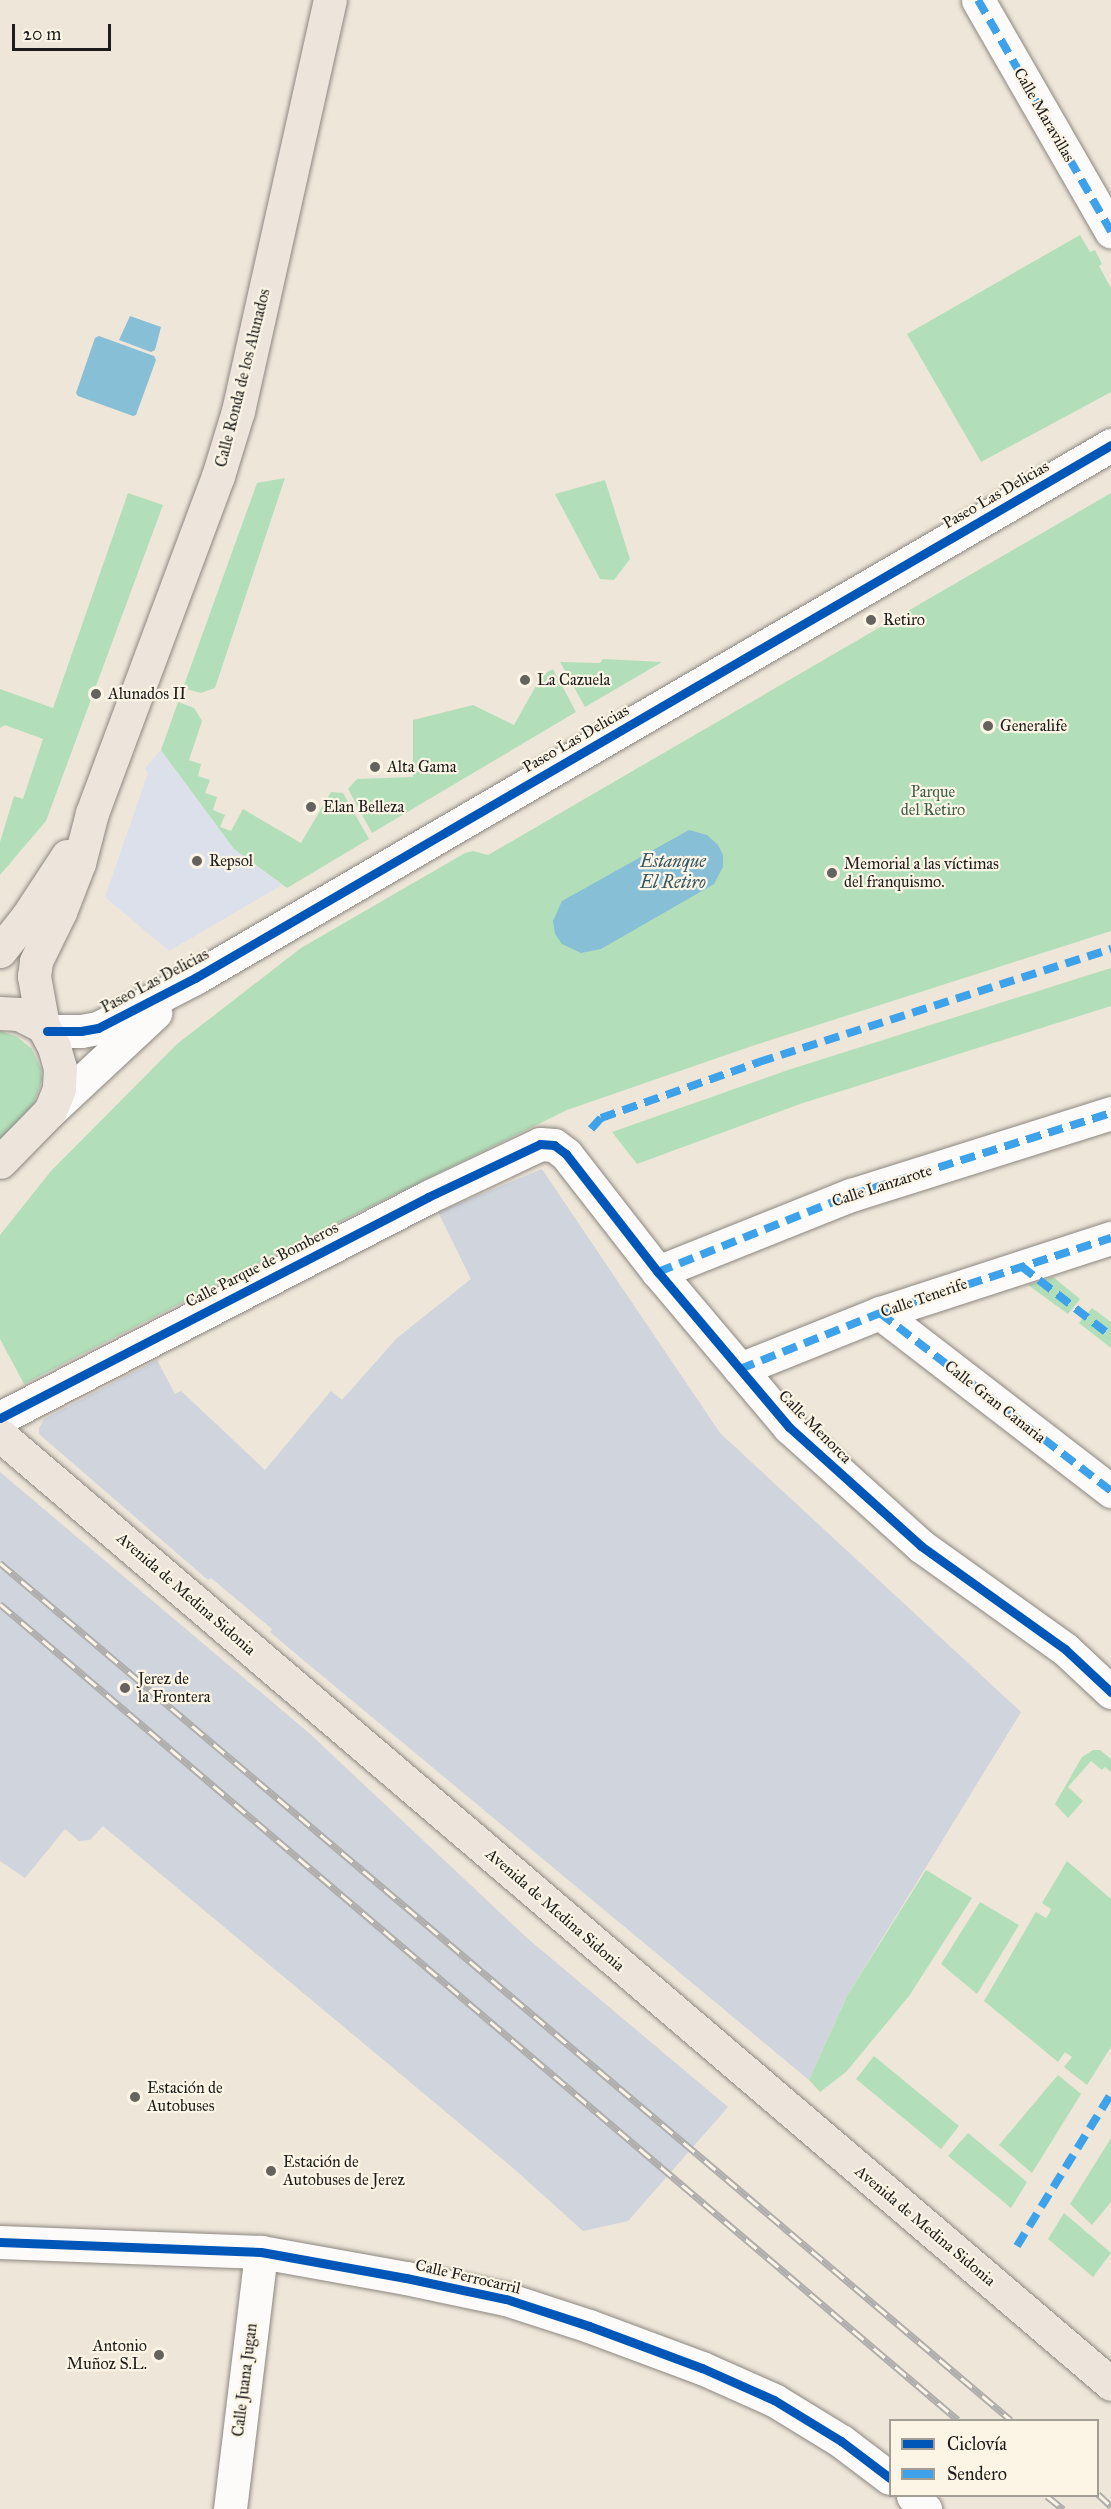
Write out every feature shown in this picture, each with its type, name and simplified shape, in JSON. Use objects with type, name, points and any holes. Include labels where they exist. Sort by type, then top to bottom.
[{"type":"main road","name":"Calle Ronda de los Alunados","points":[[50,1110],[59,1089],[60,1068],[45,1029],[34,976],[36,961],[68,892],[92,813],[218,476],[238,411],[330,0]]},
{"type":"main road","name":"Calle Ronda de los Alunados","points":[[0,951],[36,903],[92,813]]},
{"type":"main road","points":[[0,1013],[19,1014],[45,1029]]},
{"type":"main road","points":[[0,1162],[50,1110]]},
{"type":"main road","name":"Avenida de Medina Sidonia","points":[[0,1435],[1111,2384]]},
{"type":"street","name":"Calle Maravillas","points":[[978,0],[1111,231]]},
{"type":"street","name":"Paseo Las Delicias","points":[[45,1029],[81,1031],[98,1028],[195,978],[1111,445]]},
{"type":"street","name":"Paseo Las Delicias","points":[[50,1110],[195,978]]},
{"type":"street","name":"Calle Lanzarote","points":[[658,1272],[850,1194],[1111,1113]]},
{"type":"street","name":"Calle Menorca","points":[[540,1144],[554,1145],[566,1154],[658,1272],[789,1427],[921,1546],[1065,1648],[1111,1692]]},
{"type":"street","name":"Calle Parque de Bomberos","points":[[0,1418],[428,1197],[540,1144]]},
{"type":"street","name":"Calle Tenerife","points":[[740,1369],[880,1312],[1111,1238]]},
{"type":"street","name":"Calle Gran Canaria","points":[[880,1312],[1111,1491]]},
{"type":"street","name":"Calle Ferrocarril","points":[[0,2242],[261,2252],[406,2278],[506,2300],[589,2326],[702,2368],[774,2400],[841,2441],[889,2477]]},
{"type":"street","name":"Calle Juana Jugan","points":[[230,2509],[261,2252]]},
{"type":"street","points":[[914,2497],[925,2509]]},
{"type":"shaded area","points":[[161,750],[234,849],[282,885],[169,951],[105,897],[148,773],[145,768]]},
{"type":"shaded area","points":[[542,1169],[720,1433],[1021,1712],[847,1996],[809,2080],[290,1649],[270,1632],[272,1629],[211,1578],[208,1580],[39,1434],[39,1428],[44,1419],[157,1360],[175,1394],[181,1391],[265,1470],[331,1391],[342,1400],[397,1338],[471,1279],[438,1212]]},
{"type":"shaded area","name":"Jerez de la Frontera","points":[[0,1472],[309,1733],[527,1938],[728,2107],[628,2221],[583,2231],[513,2168],[103,1826],[90,1840],[79,1841],[65,1829],[25,1878],[0,1861]]},
{"type":"green space","points":[[1080,235],[1090,252],[1095,250],[1102,264],[1099,266],[1111,288],[1111,392],[981,462],[907,334]]},
{"type":"green space","points":[[285,478],[215,688],[201,693],[183,688],[257,483]]},
{"type":"green space","points":[[605,480],[630,559],[614,580],[600,579],[555,494]]},
{"type":"green space","points":[[128,493],[163,505],[46,821],[0,875],[0,842],[14,796],[23,799],[43,739],[5,725],[0,728],[0,689],[53,708]]},
{"type":"green space","name":"Parque del Retiro","points":[[1111,493],[1111,931],[752,1046],[567,1110],[323,1230],[24,1384],[0,1339],[0,1235],[51,1171],[177,1044],[301,948],[465,853],[473,851],[488,855]]},
{"type":"green space","points":[[603,659],[662,662],[585,707],[560,662],[600,663]]},
{"type":"green space","points":[[553,669],[576,712],[372,833],[348,789],[357,779],[413,777],[413,720],[473,705],[514,725],[542,675]]},
{"type":"green space","points":[[178,702],[194,708],[202,721],[189,760],[201,764],[198,776],[210,780],[205,793],[217,797],[213,810],[225,815],[220,827],[231,831],[243,809],[301,843],[331,792],[343,793],[369,839],[287,888],[234,849],[161,750]]},
{"type":"green space","points":[[1111,968],[1111,1006],[800,1104],[637,1164],[612,1132],[788,1070]]},
{"type":"green space","points":[[0,1031],[16,1036],[32,1049],[41,1069],[42,1080],[33,1106],[0,1140]]},
{"type":"green space","points":[[1053,1277],[1080,1299],[1068,1314],[1028,1285]]},
{"type":"green space","points":[[1092,1308],[1111,1322],[1111,1348],[1079,1323]]},
{"type":"green space","points":[[1093,1750],[1100,1750],[1111,1759],[1111,1772],[1105,1767],[1102,1770],[1091,1761],[1068,1787],[1083,1801],[1068,1818],[1055,1804],[1082,1757]]},
{"type":"green space","points":[[1067,1861],[1111,1899],[1111,2047],[1087,2085],[1064,2067],[1072,2057],[1065,2052],[1058,2062],[984,2001],[1036,1912],[1046,1918],[1049,1914],[1051,1909],[1042,1903]]},
{"type":"green space","points":[[926,1870],[972,1898],[909,1996],[846,2072],[820,2092],[809,2080],[847,1996]]},
{"type":"green space","points":[[980,1902],[1019,1925],[977,1994],[941,1964]]},
{"type":"green space","points":[[874,2056],[959,2126],[941,2149],[856,2079]]},
{"type":"green space","points":[[1058,2075],[1081,2094],[1032,2173],[999,2145]]},
{"type":"green space","points":[[968,2133],[1027,2182],[1011,2208],[948,2156]]},
{"type":"green space","points":[[1111,2138],[1111,2202],[1092,2225],[1070,2204]]},
{"type":"green space","points":[[1064,2213],[1111,2253],[1093,2277],[1048,2239]]},
{"type":"water","points":[[130,316],[161,327],[155,350],[151,352],[119,340]]},
{"type":"water","points":[[99,336],[154,356],[156,360],[136,415],[133,416],[78,396],[76,393],[95,338]]},
{"type":"water","name":"Estanque El Retiro","points":[[689,830],[707,835],[718,845],[723,855],[723,867],[714,884],[601,949],[581,953],[562,944],[555,934],[553,921],[562,901]]},
{"type":"railway","points":[[0,1563],[1010,2419]]},
{"type":"railway","points":[[0,1604],[957,2419]]},
{"type":"railway","points":[[1099,2495],[1111,2506]]},
{"type":"railway","points":[[1048,2497],[1063,2509]]},
{"type":"marked path","points":[[978,0],[1111,231]]},
{"type":"marked path","points":[[591,1129],[601,1118],[759,1062],[1111,949]]},
{"type":"marked path","points":[[658,1272],[851,1195],[1111,1113]]},
{"type":"marked path","points":[[740,1369],[880,1313],[1111,1238]]},
{"type":"marked path","points":[[1021,1266],[1111,1336]]},
{"type":"marked path","points":[[880,1313],[1111,1491]]},
{"type":"marked path","points":[[1017,2246],[1111,2094]]},
{"type":"cycle path","points":[[47,1031],[81,1031],[98,1028],[195,978],[1111,445]]},
{"type":"cycle path","points":[[0,1418],[428,1197],[540,1144],[554,1145],[566,1154],[658,1272],[789,1427],[921,1546],[1065,1649],[1111,1692]]},
{"type":"cycle path","points":[[0,2242],[261,2252],[506,2299],[589,2326],[702,2368],[774,2400],[841,2441],[889,2477]]},
{"type":"place","name":"Retiro","points":[[871,620]]},
{"type":"place","name":"La Cazuela","points":[[525,680]]},
{"type":"place","name":"Alunados II","points":[[96,694]]},
{"type":"place","name":"Generalife","points":[[988,726]]},
{"type":"place","name":"Alta Gama","points":[[375,767]]},
{"type":"place","name":"Elan Belleza","points":[[311,807]]},
{"type":"place","name":"Repsol","points":[[197,861]]},
{"type":"place","name":"Memorial a las víctimas del franquismo.","points":[[832,873]]},
{"type":"place","name":"Jerez de la Frontera","points":[[125,1688]]},
{"type":"place","name":"Estación de Autobuses","points":[[135,2097]]},
{"type":"place","name":"Estación de Autobuses de Jerez","points":[[271,2171]]},
{"type":"place","name":"Antonio Muñoz S.L.","points":[[159,2355]]}]
